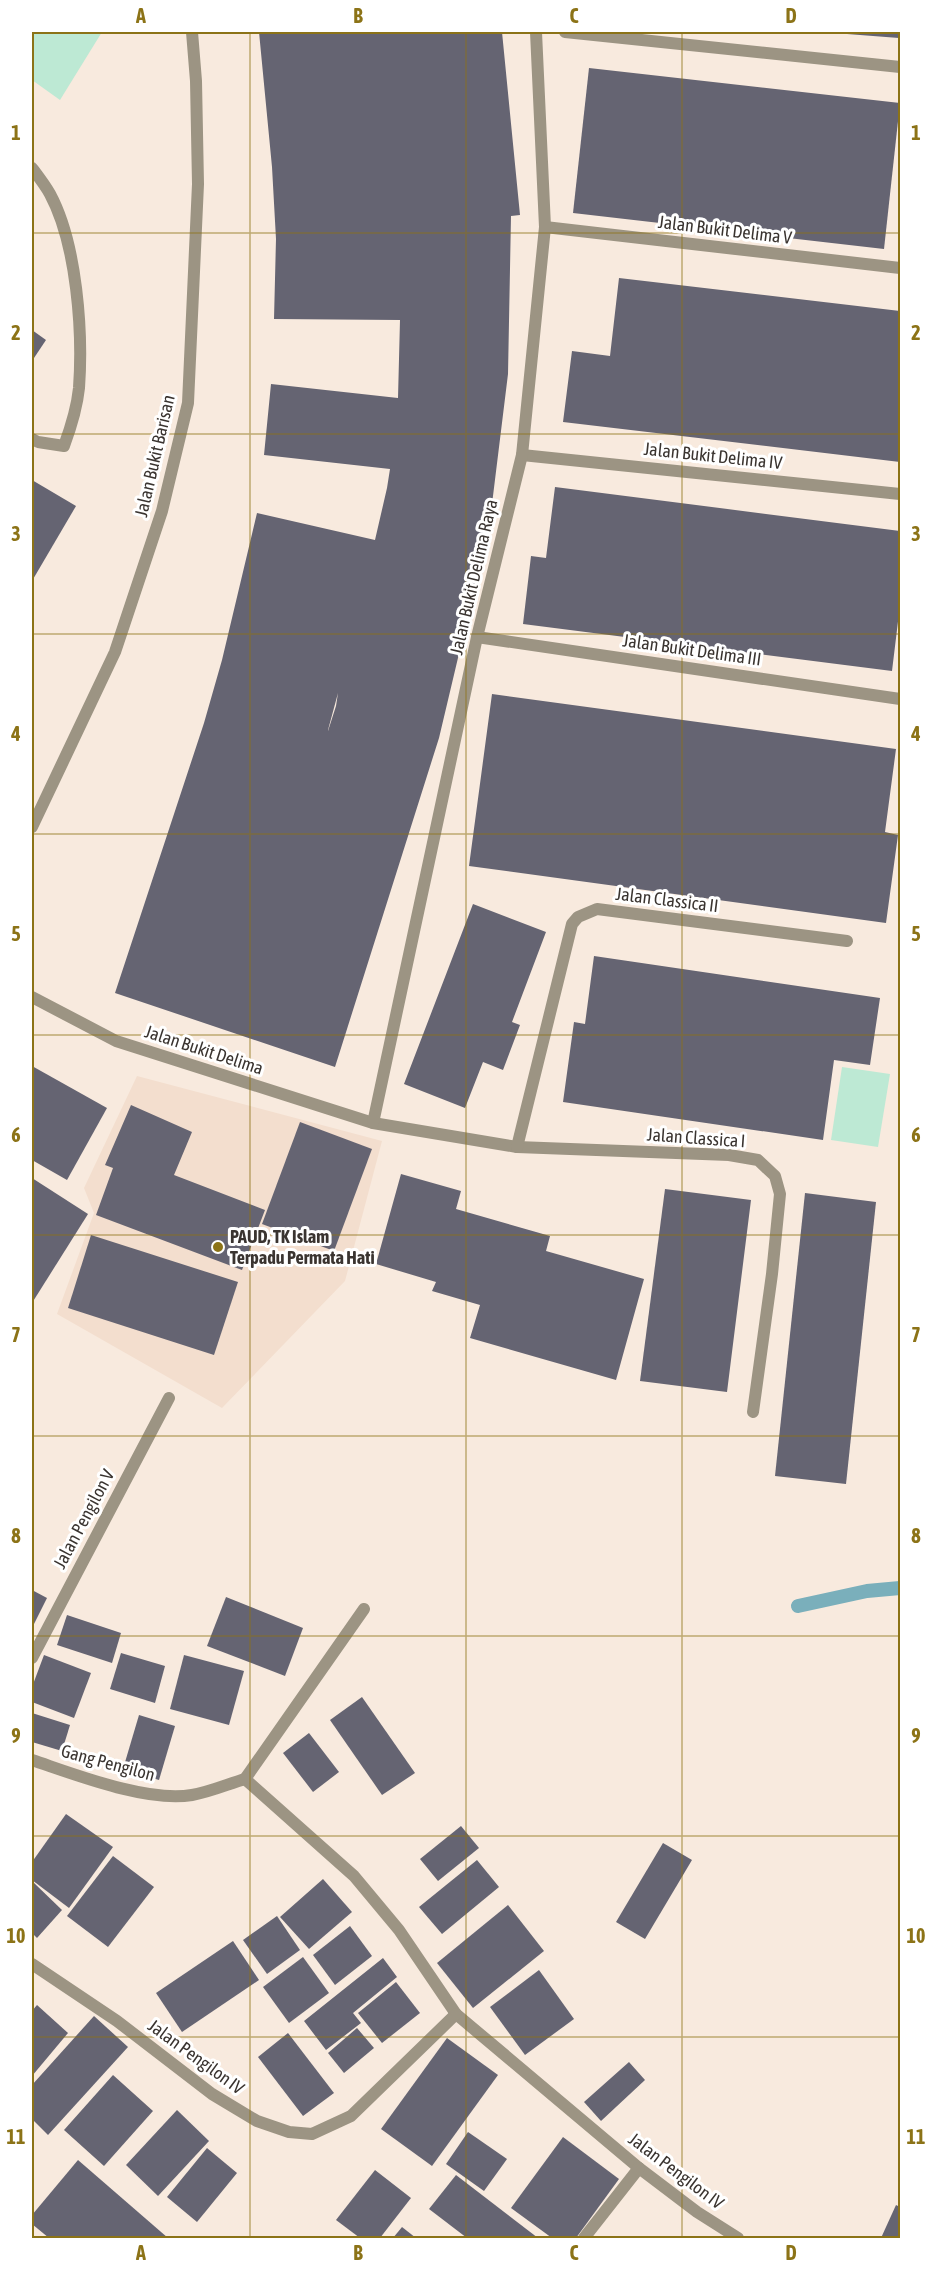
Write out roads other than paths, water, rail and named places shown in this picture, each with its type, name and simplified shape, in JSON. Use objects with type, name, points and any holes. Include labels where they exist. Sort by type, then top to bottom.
[{"type":"street","name":"Jalan Bukit Barisan","points":[[32,827],[115,652],[162,511],[188,403],[198,184],[196,81],[192,32]]},
{"type":"street","name":"Jalan Bukit Delima Raya","points":[[373,1123],[477,637],[522,455],[545,227],[536,32]]},
{"type":"street","points":[[565,32],[900,67]]},
{"type":"street","points":[[32,168],[50,194],[66,236],[79,310],[79,388],[74,418],[64,446],[32,439]]},
{"type":"street","name":"Jalan Bukit Delima V","points":[[545,227],[900,268]]},
{"type":"street","name":"Jalan Bukit Delima IV","points":[[522,455],[900,494]]},
{"type":"street","name":"Jalan Bukit Delima III","points":[[477,637],[900,699]]},
{"type":"street","name":"Jalan Classica II","points":[[517,1147],[572,924],[578,917],[597,909],[847,941]]},
{"type":"street","name":"Jalan Bukit Delima","points":[[32,997],[116,1041],[373,1123]]},
{"type":"street","name":"Jalan Classica I","points":[[373,1123],[517,1147],[729,1155],[758,1160],[775,1176],[780,1194],[772,1274],[753,1412]]},
{"type":"street","name":"Jalan Pengilon V","points":[[32,1658],[169,1398]]},
{"type":"street","points":[[245,1779],[364,1609]]},
{"type":"street","name":"Gang Pengilon","points":[[32,1760],[112,1787],[163,1796],[191,1795],[245,1779]]},
{"type":"street","name":"Jalan Pengilon IV","points":[[245,1779],[354,1876],[399,1930],[456,2014],[639,2168],[697,2212],[738,2238]]},
{"type":"street","name":"Jalan Pengilon IV","points":[[32,1964],[117,2021],[212,2094],[257,2121],[301,2134],[312,2134],[351,2116],[456,2014]]},
{"type":"street","points":[[584,2238],[639,2168]]},
{"type":"waterway","points":[[798,1606],[867,1591],[900,1588]]},
{"type":"place","name":"PAUD, TK Islam Terpadu Permata Hati","points":[[218,1247]]}]
